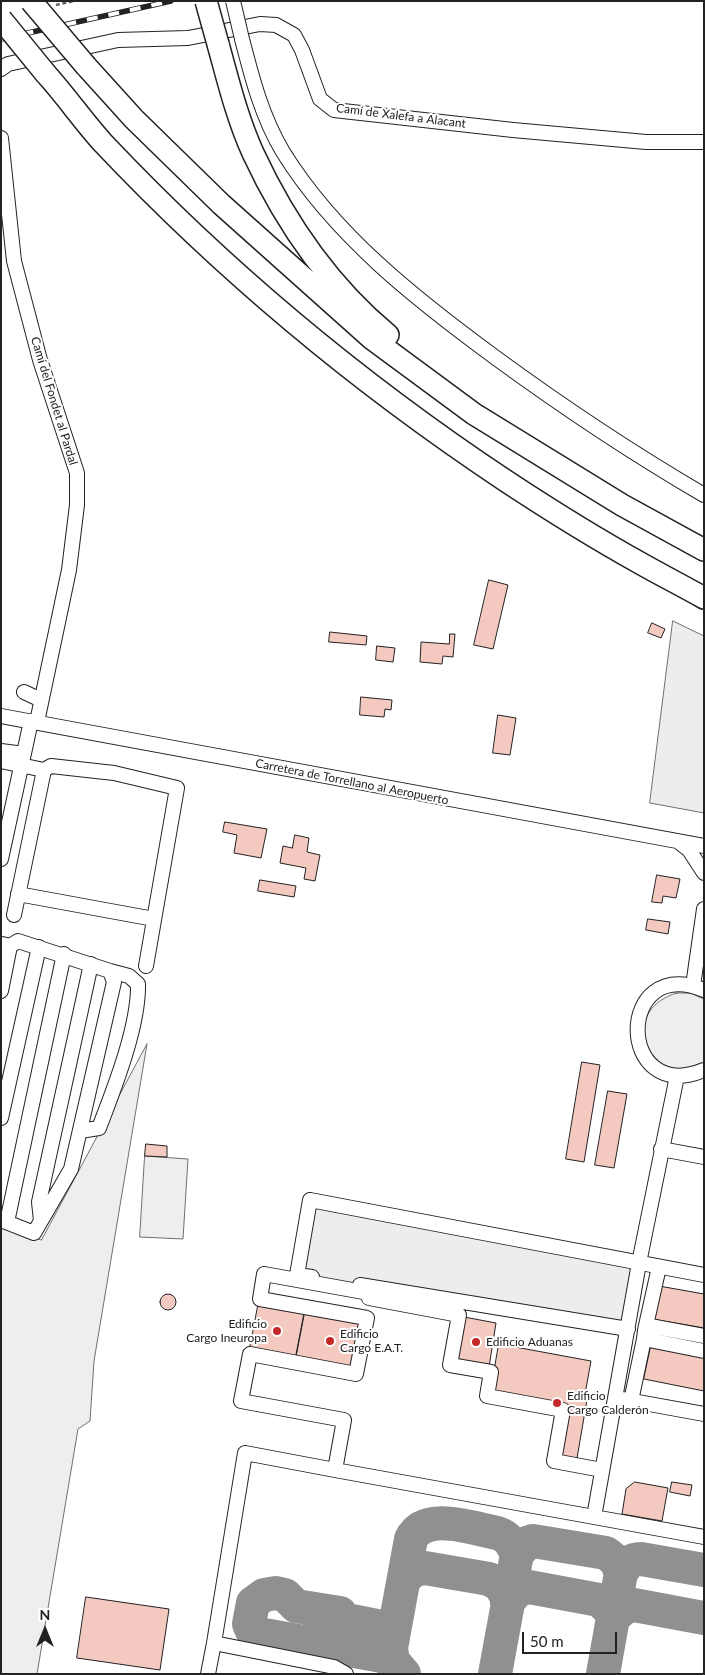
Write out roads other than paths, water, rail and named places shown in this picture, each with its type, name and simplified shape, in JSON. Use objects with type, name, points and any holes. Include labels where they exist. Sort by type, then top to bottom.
[{"type":"highway","points":[[30,1],[134,119],[221,204],[317,292],[371,338],[442,392],[622,505],[704,550]]},
{"type":"highway","points":[[206,1],[239,116],[252,152],[281,209],[309,251],[348,298],[381,329],[419,361],[486,408],[512,436]]},
{"type":"highway","points":[[1,19],[101,140],[223,260],[274,306],[432,430],[576,525],[703,597]]},
{"type":"highway","points":[[1,36],[72,118],[101,140]]},
{"type":"street","points":[[233,1],[258,99],[282,150],[311,194],[345,232],[401,283],[489,353],[615,441],[704,495]]},
{"type":"street","name":"Camí de Xalefa a Alacant","points":[[1,69],[8,64],[118,40],[188,38],[260,24],[276,25],[294,35],[302,50],[320,99],[334,110],[523,131],[646,142],[704,142]]},
{"type":"street","name":"Camí del Fondet al Pardal","points":[[1,138],[14,261],[40,360],[77,473],[77,505],[69,570],[41,700],[23,759],[2,854]]},
{"type":"street","points":[[24,692],[41,700]]},
{"type":"street","name":"Carretera de Torrellano al Aeropuerto","points":[[1,716],[704,846]]},
{"type":"street","points":[[1,750],[44,770]]},
{"type":"street","points":[[1,761],[23,759]]},
{"type":"street","points":[[14,915],[44,770],[51,766],[114,773],[177,788],[146,966]]},
{"type":"street","points":[[680,843],[688,850],[704,873]]},
{"type":"street","points":[[18,894],[154,919]]},
{"type":"street","points":[[704,909],[698,988],[678,984],[663,988],[651,996],[641,1008],[636,1022],[636,1037],[641,1051],[656,1068],[677,1076],[690,1075],[704,1070]]},
{"type":"street","points":[[1,991],[6,945],[18,940],[129,976],[138,984],[138,998],[120,1074],[99,1128],[80,1131]]},
{"type":"street","points":[[1,1118],[39,947]]},
{"type":"street","points":[[64,954],[4,1221],[34,1233],[72,1169],[114,982],[110,971]]},
{"type":"street","points":[[41,1221],[39,1202],[91,964]]},
{"type":"street","points":[[594,1517],[639,1263],[677,1076]]},
{"type":"street","points":[[662,1149],[704,1157]]},
{"type":"street","points":[[628,1329],[297,1275],[310,1200],[704,1275]]},
{"type":"street","points":[[631,1401],[659,1267]]},
{"type":"street","points":[[335,1470],[344,1420],[241,1401],[250,1354],[356,1374],[366,1318],[260,1299],[264,1274],[369,1294],[368,1298],[459,1314],[450,1365],[491,1372],[487,1396],[563,1410],[554,1461],[602,1470]]},
{"type":"street","points":[[645,1335],[650,1326],[704,1336]]},
{"type":"street","points":[[645,1335],[704,1351]]},
{"type":"street","points":[[616,1398],[704,1414]]},
{"type":"street","points":[[208,1674],[245,1453],[704,1536]]},
{"type":"street","points":[[214,1643],[334,1667],[346,1674]]},
{"type":"railway","points":[[1,39],[171,1]]},
{"type":"place","name":"Edificio Cargo Ineuropa","points":[[277,1331]]},
{"type":"place","name":"Edificio Cargo E.A.T.","points":[[330,1341]]},
{"type":"place","name":"Edificio Aduanas","points":[[476,1342]]},
{"type":"place","name":"Edificio Cargo Calderón","points":[[557,1403]]}]
